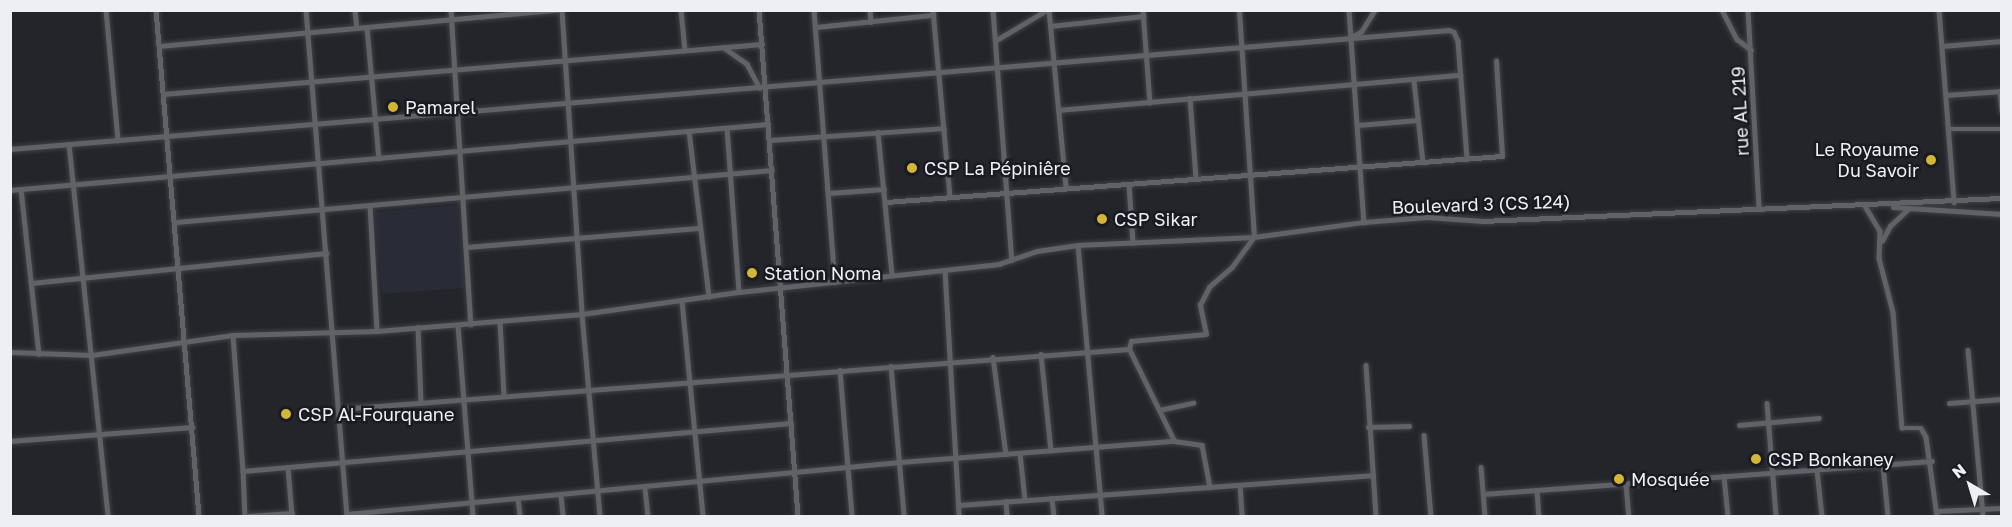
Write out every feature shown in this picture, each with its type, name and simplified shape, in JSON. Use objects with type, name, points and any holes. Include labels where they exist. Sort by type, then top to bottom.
[{"type":"street","points":[[106,10],[118,140]]},
{"type":"street","points":[[156,10],[181,268],[200,516]]},
{"type":"street","points":[[306,10],[334,331],[341,462],[347,515],[700,484],[900,462],[955,460],[1095,445],[1174,441],[1202,445],[1210,487]]},
{"type":"street","points":[[355,10],[357,28]]},
{"type":"street","points":[[451,10],[471,324]]},
{"type":"street","points":[[159,46],[558,10]]},
{"type":"street","points":[[562,10],[579,239],[582,314],[600,516]]},
{"type":"street","points":[[681,10],[685,50]]},
{"type":"street","points":[[759,10],[763,88],[770,140],[782,286],[798,516]]},
{"type":"street","points":[[814,10],[835,282]]},
{"type":"street","points":[[870,10],[870,22]]},
{"type":"street","points":[[993,10],[1012,260]]},
{"type":"street","points":[[995,41],[1048,10],[1066,188]]},
{"type":"street","points":[[1108,10],[1110,20]]},
{"type":"street","points":[[1174,441],[1129,349],[1131,341],[1206,333],[1200,305],[1209,287],[1232,267],[1254,237],[1239,10]]},
{"type":"street","points":[[1349,10],[1364,222]]},
{"type":"street","points":[[1351,37],[1361,32],[1375,10]]},
{"type":"street","points":[[1722,10],[1737,39],[1750,50]]},
{"type":"street","name":"rue AL 219","points":[[1748,10],[1760,209]]},
{"type":"street","points":[[1939,10],[1954,202]]},
{"type":"street","points":[[816,27],[933,13],[950,197]]},
{"type":"street","points":[[1050,26],[1110,20],[1143,13],[1150,104]]},
{"type":"street","points":[[367,27],[379,158]]},
{"type":"street","points":[[10,149],[1449,30],[1457,36],[1467,159]]},
{"type":"street","points":[[1942,46],[2001,41]]},
{"type":"street","points":[[163,94],[762,44]]},
{"type":"street","points":[[723,47],[747,64],[763,88]]},
{"type":"street","points":[[886,202],[1502,156],[1496,61]]},
{"type":"street","points":[[1058,110],[1150,104],[1190,98],[1414,81],[1460,75]]},
{"type":"street","points":[[1414,81],[1423,162]]},
{"type":"street","points":[[1946,95],[2001,91],[2001,111]]},
{"type":"street","points":[[1190,98],[1196,178]]},
{"type":"street","points":[[1358,125],[1418,120]]},
{"type":"street","points":[[10,190],[768,124]]},
{"type":"street","points":[[727,128],[738,292]]},
{"type":"street","points":[[770,140],[944,128]]},
{"type":"street","points":[[1949,129],[2001,129]]},
{"type":"street","points":[[689,131],[698,228],[709,297]]},
{"type":"street","points":[[878,132],[892,274]]},
{"type":"street","points":[[69,144],[108,516]]},
{"type":"street","points":[[176,222],[772,170]]},
{"type":"street","points":[[1129,184],[1133,243]]},
{"type":"street","points":[[21,189],[39,354]]},
{"type":"street","points":[[829,193],[884,189]]},
{"type":"street","name":"Boulevard 3 (CS 124)","points":[[10,352],[92,355],[233,335],[377,331],[582,314],[782,286],[945,270],[1012,260],[1078,245],[1254,237],[1364,222],[1874,206],[2001,198]]},
{"type":"street","points":[[1880,247],[1890,226],[1916,203]]},
{"type":"street","points":[[370,205],[377,331]]},
{"type":"street","points":[[1865,206],[1876,222],[1880,247],[1879,258],[1893,312],[1902,428],[1920,428],[1932,461],[1936,514],[2001,508]]},
{"type":"street","points":[[1874,206],[2001,214]]},
{"type":"street","points":[[466,247],[698,228]]},
{"type":"street","points":[[1078,245],[1102,516]]},
{"type":"street","points":[[31,283],[326,253]]},
{"type":"street","points":[[945,270],[948,361],[959,516]]},
{"type":"street","points":[[682,301],[703,516]]},
{"type":"street","points":[[500,321],[504,396]]},
{"type":"street","points":[[458,325],[473,516]]},
{"type":"street","points":[[418,327],[421,403]]},
{"type":"street","points":[[233,335],[247,516],[292,515],[288,467]]},
{"type":"street","points":[[339,409],[993,357],[1129,349]]},
{"type":"street","points":[[1968,350],[1983,516]]},
{"type":"street","points":[[1041,354],[1051,450]]},
{"type":"street","points":[[993,357],[1006,454]]},
{"type":"street","points":[[1366,365],[1368,427],[1376,516]]},
{"type":"street","points":[[891,366],[904,516]]},
{"type":"street","points":[[840,370],[852,516]]},
{"type":"street","points":[[1949,403],[2001,399]]},
{"type":"street","points":[[1159,410],[1192,403]]},
{"type":"street","points":[[1767,403],[1776,516]]},
{"type":"street","points":[[1738,425],[1819,418]]},
{"type":"street","points":[[243,471],[791,423]]},
{"type":"street","points":[[1368,427],[1409,426]]},
{"type":"street","points":[[10,441],[192,427]]},
{"type":"street","points":[[1425,435],[1431,516]]},
{"type":"street","points":[[1020,453],[1025,500]]},
{"type":"street","points":[[1483,494],[1932,461]]},
{"type":"street","points":[[1883,465],[1888,516]]},
{"type":"street","points":[[1481,468],[1485,516]]},
{"type":"street","points":[[1817,470],[1822,516]]},
{"type":"street","points":[[958,505],[1373,475]]},
{"type":"street","points":[[1724,476],[1728,516]]},
{"type":"street","points":[[1626,484],[1629,516]]},
{"type":"street","points":[[1240,485],[1242,516]]},
{"type":"street","points":[[645,488],[648,516]]},
{"type":"street","points":[[1537,490],[1539,516]]},
{"type":"street","points":[[561,496],[563,516]]},
{"type":"street","points":[[1052,498],[1054,516]]},
{"type":"street","points":[[518,499],[519,516]]},
{"type":"street","points":[[1006,501],[1006,516]]},
{"type":"shaded area","points":[[458,205],[464,288],[382,294],[375,212]]},
{"type":"place","name":"Pamarel","points":[[393,107]]},
{"type":"place","name":"Le Royaume Du Savoir","points":[[1931,160]]},
{"type":"place","name":"CSP La Pépiniêre","points":[[912,168]]},
{"type":"place","name":"CSP Sikar","points":[[1102,219]]},
{"type":"place","name":"Station Noma","points":[[752,273]]},
{"type":"place","name":"CSP Al-Fourquane","points":[[286,414]]},
{"type":"place","name":"CSP Bonkaney","points":[[1756,459]]},
{"type":"place","name":"Mosquée","points":[[1619,479]]}]
